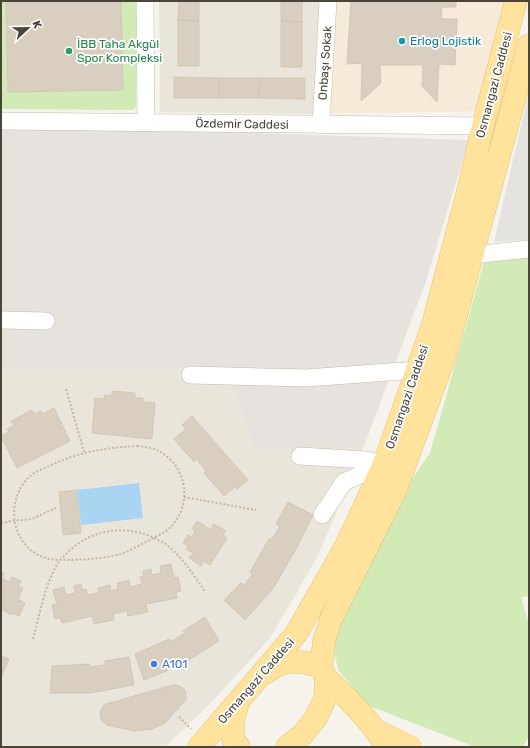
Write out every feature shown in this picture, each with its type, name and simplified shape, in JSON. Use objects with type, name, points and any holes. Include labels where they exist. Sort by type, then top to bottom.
[{"type":"main road","name":"Osmangazi Caddesi","points":[[196,739],[246,693],[296,634],[346,546],[384,464],[417,370],[436,309],[468,191],[483,126],[516,1]]},
{"type":"main road","name":"Osmangazi Caddesi","points":[[287,747],[302,735],[316,718],[325,699],[324,641],[331,619],[399,482],[445,356],[528,49]]},
{"type":"main road","points":[[239,747],[233,739],[233,720],[246,693],[268,671],[284,664],[296,661],[309,663],[324,673],[349,699],[382,739],[410,747]]},
{"type":"street","points":[[145,1],[146,122]]},
{"type":"street","name":"Onbaşı Sokak","points":[[321,125],[328,1]]},
{"type":"street","points":[[505,47],[528,49]]},
{"type":"street","name":"Özdemir Caddesi","points":[[1,120],[483,126]]},
{"type":"street","points":[[473,255],[529,249]]},
{"type":"street","points":[[1,320],[46,321]]},
{"type":"street","points":[[190,375],[306,378],[417,370]]},
{"type":"street","points":[[300,456],[366,460],[384,464]]},
{"type":"street","points":[[322,515],[344,482],[384,464]]},
{"type":"path","points":[[66,389],[84,452]]},
{"type":"path","points":[[137,446],[151,448],[165,454],[175,464],[182,477],[185,492],[184,497],[183,506],[177,520],[166,531],[125,552],[88,560],[60,560],[42,557],[28,549],[18,536],[12,521],[12,504],[18,489],[29,477],[63,459],[84,452],[110,447],[137,446]]},
{"type":"path","points":[[184,497],[256,510]]},
{"type":"path","points":[[1,524],[12,521],[32,519],[56,508]]},
{"type":"path","points":[[33,639],[48,585],[60,560],[76,544],[97,533],[122,529],[146,534],[168,545],[185,564],[205,591]]},
{"type":"path","points":[[179,717],[196,739]]},
{"type":"shaded area","points":[[159,1],[319,1],[314,114],[160,112]]},
{"type":"shaded area","points":[[319,1],[505,1],[482,111],[314,114]]},
{"type":"shaded area","points":[[529,92],[529,240],[494,242]]},
{"type":"shaded area","points":[[74,127],[469,140],[425,284],[364,446],[254,448],[227,369],[1,371],[1,128]]},
{"type":"shaded area","points":[[227,369],[254,447],[364,446],[318,556],[270,638],[209,705],[165,747],[1,747],[1,371]]},
{"type":"green space","name":"İBB Taha Akgül Spor Kompleksi","points":[[1,1],[137,1],[136,107],[133,110],[1,109]]},
{"type":"green space","points":[[529,257],[529,596],[521,597],[529,624],[529,736],[523,747],[475,747],[367,705],[339,671],[330,641],[397,501],[430,453],[484,262]]},
{"type":"water","points":[[139,483],[143,518],[81,525],[77,490]]},
{"type":"building","name":"İBB Taha Akgül Spor Kompleksi","points":[[6,1],[121,1],[123,90],[8,92]]},
{"type":"building","points":[[179,1],[199,1],[199,21],[178,20]]},
{"type":"building","points":[[281,1],[302,1],[302,22],[281,21]]},
{"type":"building","name":"Erlog Lojistik","points":[[351,1],[456,1],[456,7],[442,7],[441,19],[457,19],[455,65],[439,64],[437,102],[422,86],[423,65],[380,65],[381,83],[361,101],[362,63],[347,64]]},
{"type":"building","points":[[178,20],[199,21],[199,66],[178,66]]},
{"type":"building","points":[[281,21],[302,22],[302,67],[281,67]]},
{"type":"building","points":[[174,77],[219,78],[219,98],[174,98]]},
{"type":"building","points":[[219,78],[260,78],[259,98],[219,98]]},
{"type":"building","points":[[260,78],[305,78],[305,99],[259,98]]},
{"type":"building","points":[[112,391],[135,393],[135,398],[143,398],[143,402],[155,403],[152,439],[92,433],[95,398],[104,399],[105,395],[112,396]]},
{"type":"building","points":[[54,408],[70,441],[17,468],[1,436],[9,432],[7,429],[14,426],[11,421],[32,410],[34,414],[41,411],[43,414]]},
{"type":"building","points":[[192,416],[248,480],[237,489],[235,487],[224,496],[204,473],[206,471],[196,458],[194,462],[174,439],[186,429],[182,425]]},
{"type":"building","points":[[76,490],[81,533],[63,535],[59,492]]},
{"type":"building","points":[[288,502],[313,515],[274,587],[245,620],[224,600],[241,583],[245,585],[252,574],[250,572],[269,539],[272,539],[280,526],[276,524]]},
{"type":"building","points":[[197,521],[211,530],[214,524],[226,531],[223,535],[227,538],[210,565],[204,561],[201,566],[189,558],[193,553],[186,549],[188,546],[183,543],[188,535],[192,537],[195,531],[192,529]]},
{"type":"building","points":[[171,564],[174,578],[178,577],[181,591],[176,592],[177,598],[146,604],[148,612],[128,616],[127,611],[113,614],[114,620],[94,624],[92,616],[62,623],[60,617],[55,619],[52,605],[57,604],[53,590],[64,587],[66,595],[75,593],[74,586],[81,584],[82,590],[86,589],[88,595],[99,593],[98,588],[110,585],[111,591],[118,589],[117,583],[129,580],[130,587],[142,584],[140,577],[144,576],[143,571],[151,569],[152,575],[161,573],[160,566]]},
{"type":"building","points":[[1,572],[4,573],[2,578],[9,582],[12,577],[21,581],[18,586],[23,588],[18,599],[25,603],[19,616],[12,613],[11,615],[1,609]]},
{"type":"building","points":[[205,617],[219,641],[181,665],[144,680],[135,654],[169,639],[172,641],[185,633],[183,631]]},
{"type":"building","points":[[1,656],[9,659],[1,677]]},
{"type":"building","points":[[129,657],[134,685],[90,693],[50,693],[52,666],[89,664],[90,667],[105,665],[105,661]]},
{"type":"building","points":[[177,685],[184,689],[186,693],[186,700],[165,723],[152,729],[134,731],[107,725],[101,720],[100,713],[103,706],[106,704]]},
{"type":"place","name":"Erlog Lojistik","points":[[402,41]]},
{"type":"place","name":"İBB Taha Akgül Spor Kompleksi","points":[[69,51]]},
{"type":"place","name":"A101","points":[[154,664]]}]
